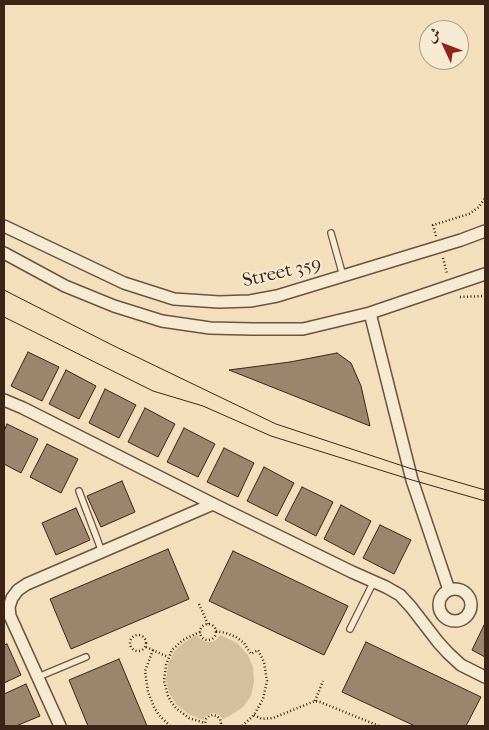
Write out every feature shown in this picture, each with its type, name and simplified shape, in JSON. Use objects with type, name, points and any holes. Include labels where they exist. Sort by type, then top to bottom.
[{"type":"street","name":"Street 359","points":[[4,226],[124,282],[174,298],[219,302],[250,301],[277,296],[485,232]]},
{"type":"street","points":[[4,253],[65,286],[114,306],[162,321],[210,328],[303,329],[370,313],[485,274]]},
{"type":"street","points":[[370,313],[412,480],[449,590]]},
{"type":"street","points":[[4,400],[32,412],[213,504],[400,595],[448,653],[462,664],[485,677]]},
{"type":"street","points":[[60,726],[10,616],[12,598],[18,590],[27,584],[213,504]]},
{"type":"lane","points":[[331,233],[343,276]]},
{"type":"lane","points":[[79,491],[102,552]]},
{"type":"lane","points":[[350,628],[374,581]]},
{"type":"lane","points":[[38,677],[86,657]]},
{"type":"path","points":[[199,604],[208,624],[212,625],[216,631],[236,637],[244,643],[251,654],[258,650],[260,654],[266,672],[266,690],[254,715],[242,726]]},
{"type":"path","points":[[208,624],[201,628],[200,632],[183,640],[172,650],[168,657],[164,680],[165,688],[172,703],[183,714],[205,725],[206,719],[209,716],[217,716],[220,719],[220,726]]},
{"type":"path","points":[[200,632],[206,640],[214,638],[216,631]]},
{"type":"path","points":[[138,634],[142,635],[146,638],[146,647],[139,652],[135,651],[130,644],[131,640],[138,634]]},
{"type":"path","points":[[146,647],[168,657]]},
{"type":"path","points":[[153,650],[146,671],[148,692],[154,707],[170,726]]},
{"type":"path","points":[[315,701],[323,681]]},
{"type":"path","points":[[254,715],[262,719],[272,718],[315,701],[379,726]]},
{"type":"shaded area","points":[[197,635],[206,642],[216,640],[220,635],[237,643],[248,655],[253,667],[254,682],[251,696],[243,707],[223,719],[214,713],[207,715],[203,720],[188,714],[177,705],[169,693],[166,679],[168,665],[174,652],[184,642]]},
{"type":"building","points":[[28,352],[59,367],[42,401],[11,386]]},
{"type":"building","points":[[337,353],[351,363],[361,386],[370,426],[229,370],[290,362]]},
{"type":"building","points":[[66,370],[96,386],[79,419],[49,404]]},
{"type":"building","points":[[105,389],[136,405],[119,438],[89,423]]},
{"type":"building","points":[[145,408],[175,424],[158,457],[128,442]]},
{"type":"building","points":[[7,424],[38,439],[21,473],[4,464],[4,431]]},
{"type":"building","points":[[184,428],[215,444],[198,477],[167,462]]},
{"type":"building","points":[[47,444],[78,459],[61,493],[30,477]]},
{"type":"building","points":[[224,448],[254,463],[238,497],[207,482]]},
{"type":"building","points":[[264,467],[294,483],[277,516],[247,501]]},
{"type":"building","points":[[122,481],[135,512],[101,527],[87,496]]},
{"type":"building","points":[[302,487],[333,502],[316,536],[285,520]]},
{"type":"building","points":[[341,505],[371,521],[354,555],[324,539]]},
{"type":"building","points":[[76,508],[90,540],[56,555],[42,523]]},
{"type":"building","points":[[380,525],[411,540],[394,574],[363,558]]},
{"type":"building","points":[[168,549],[189,599],[71,649],[50,599]]},
{"type":"building","points":[[233,551],[348,606],[324,655],[209,601]]},
{"type":"building","points":[[485,623],[485,657],[472,650]]},
{"type":"building","points":[[366,642],[481,697],[466,726],[415,726],[342,692]]},
{"type":"building","points":[[7,644],[21,675],[4,683],[4,645]]},
{"type":"building","points":[[119,659],[147,726],[88,726],[69,680]]},
{"type":"building","points":[[26,684],[40,716],[16,726],[4,726],[4,694]]},
{"type":"tram line","points":[[4,290],[112,345],[276,424],[409,468],[485,490]]},
{"type":"tram line","points":[[4,317],[153,391],[203,406],[271,436],[485,501]]}]
